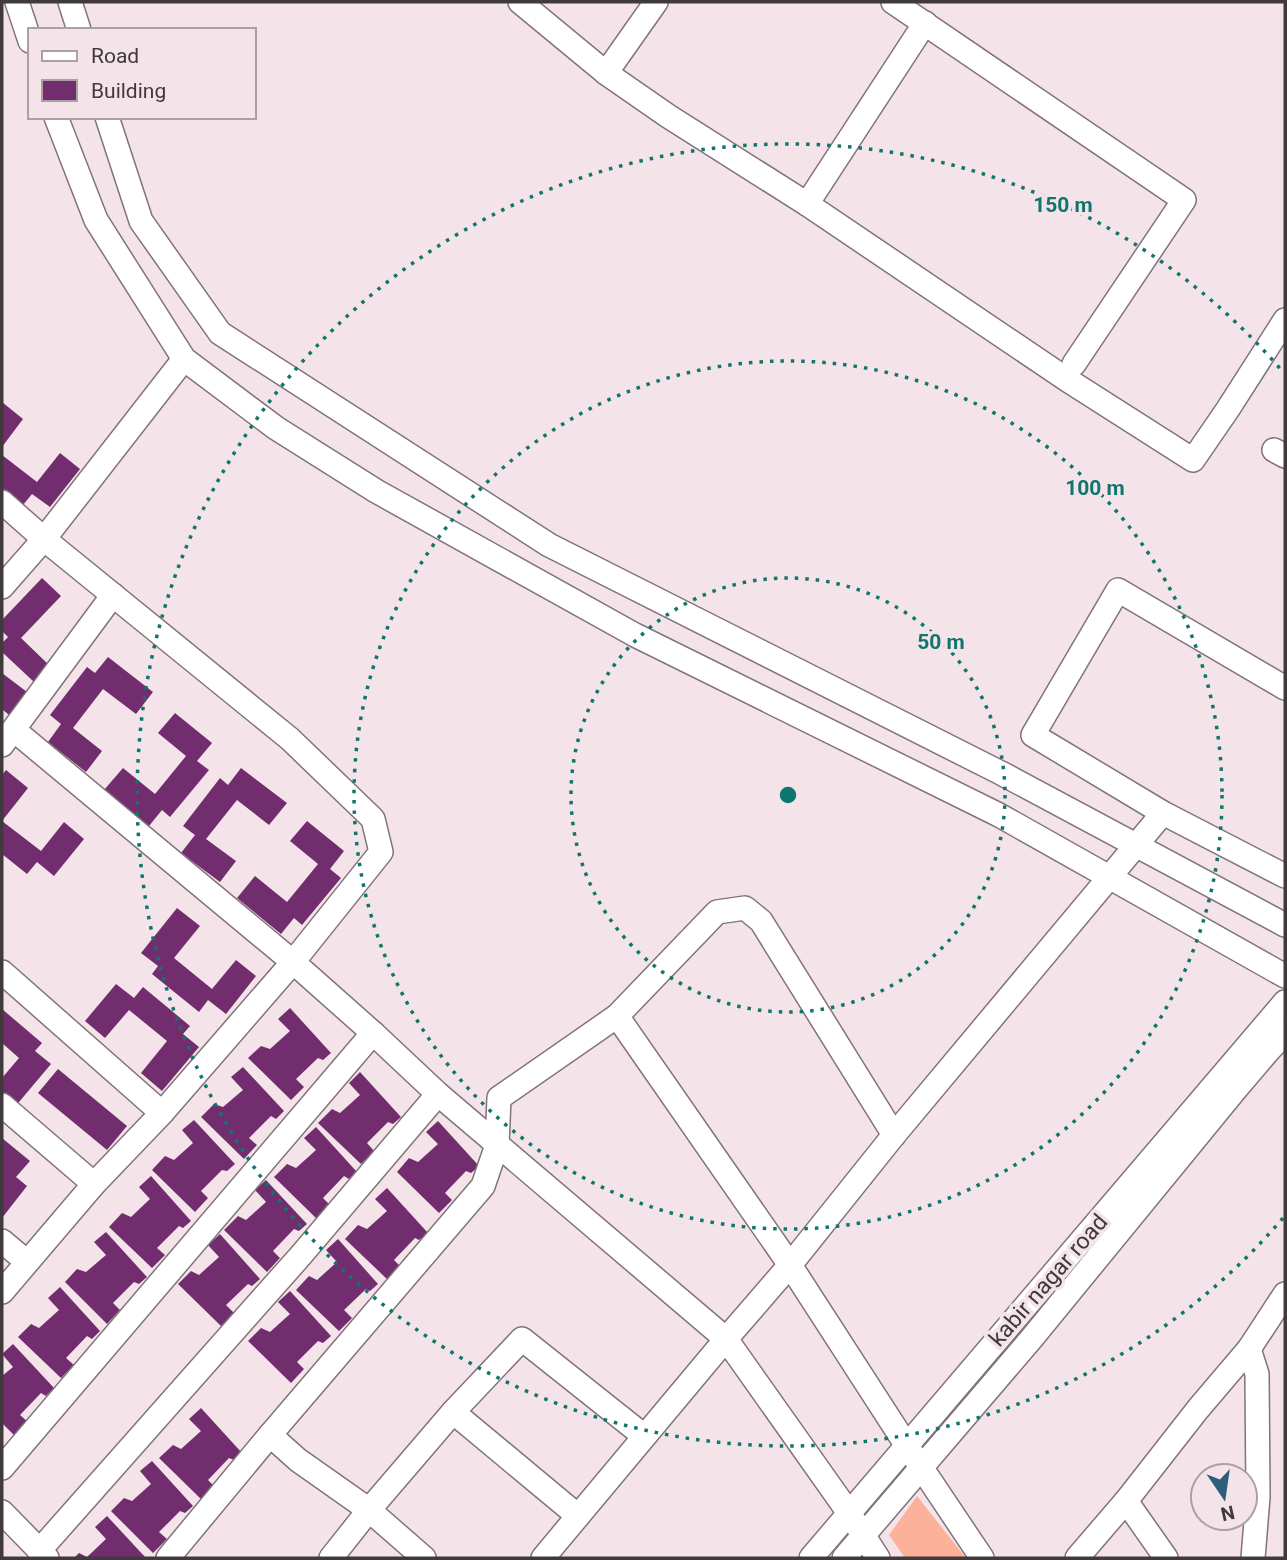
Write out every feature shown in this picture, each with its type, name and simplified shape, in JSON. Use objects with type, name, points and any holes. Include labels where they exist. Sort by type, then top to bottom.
[{"type":"street","points":[[17,2],[28,35]]},
{"type":"street","points":[[70,2],[78,28]]},
{"type":"street","points":[[520,2],[606,73],[668,116],[807,204],[1066,379],[1193,460],[1285,320]]},
{"type":"street","points":[[606,73],[656,2]]},
{"type":"street","points":[[893,2],[1184,200],[1074,364]]},
{"type":"street","points":[[807,204],[925,23]]},
{"type":"street","points":[[57,119],[96,220],[184,359],[276,428],[388,497],[635,635],[999,815],[1285,976]]},
{"type":"street","points":[[108,119],[141,221],[220,333],[549,545],[1001,773],[1285,925]]},
{"type":"street","points":[[2,587],[44,539],[184,359]]},
{"type":"street","points":[[2,502],[290,739],[373,819],[381,852],[293,962],[162,1113],[94,1184],[2,1292]]},
{"type":"street","points":[[1285,687],[1118,590],[1033,735],[1164,813],[1285,876]]},
{"type":"street","points":[[113,595],[8,737],[293,962],[497,1146],[726,1339],[878,1558]]},
{"type":"street","points":[[543,1558],[790,1265],[894,1135],[1164,813]]},
{"type":"street","points":[[169,1558],[270,1435],[483,1186],[497,1146],[499,1098],[617,1016],[717,912],[745,908],[761,921],[894,1135]]},
{"type":"street","points":[[2,972],[162,1113]]},
{"type":"street","name":"kabir nagar road","points":[[811,1558],[1285,1002]]},
{"type":"street","points":[[617,1016],[790,1265],[906,1446],[982,1558]]},
{"type":"street","points":[[2,1468],[373,1033]]},
{"type":"street","points":[[844,1558],[1032,1338],[1285,1033]]},
{"type":"street","points":[[2,1512],[43,1555],[438,1094]]},
{"type":"street","points":[[2,1105],[94,1184]]},
{"type":"street","points":[[2,1241],[27,1262]]},
{"type":"street","points":[[1077,1558],[1249,1349],[1285,1294]]},
{"type":"street","points":[[331,1558],[453,1412],[522,1339],[644,1436]]},
{"type":"street","points":[[1249,1349],[1257,1374],[1258,1497],[1253,1558]]},
{"type":"street","points":[[453,1412],[578,1516]]},
{"type":"street","points":[[270,1435],[298,1460],[369,1510],[424,1558]]},
{"type":"street","points":[[1126,1501],[1166,1558]]},
{"type":"shaded area","points":[[917,1496],[966,1558],[905,1558],[889,1535]]},
{"type":"building","points":[[2,402],[23,419],[2,447]]},
{"type":"building","points":[[60,453],[80,469],[50,507],[32,494],[23,505],[2,488],[2,455],[37,482]]},
{"type":"building","points":[[42,578],[61,596],[21,638],[50,666],[34,682],[2,652],[2,643],[8,637],[2,631],[2,620]]},
{"type":"building","points":[[108,657],[153,692],[136,714],[103,689],[73,728],[102,751],[86,772],[48,742],[61,724],[50,715],[87,667],[95,673]]},
{"type":"building","points":[[2,673],[27,692],[9,715],[2,709]]},
{"type":"building","points":[[175,713],[212,743],[197,761],[209,770],[170,817],[162,810],[149,826],[104,790],[123,768],[155,794],[186,756],[158,733]]},
{"type":"building","points":[[241,768],[287,803],[269,825],[237,800],[206,839],[236,861],[220,882],[181,853],[195,835],[183,826],[220,778],[228,785]]},
{"type":"building","points":[[6,770],[28,788],[2,821],[2,775]]},
{"type":"building","points":[[2,821],[41,851],[64,822],[84,839],[54,876],[37,862],[27,874],[2,854]]},
{"type":"building","points":[[307,821],[344,851],[330,869],[341,878],[302,925],[294,918],[281,934],[237,898],[255,876],[287,902],[318,864],[290,841]]},
{"type":"building","points":[[177,908],[200,926],[174,958],[212,989],[236,960],[256,976],[226,1014],[208,1000],[199,1012],[152,974],[158,966],[141,953]]},
{"type":"building","points":[[116,984],[134,998],[143,987],[190,1026],[183,1034],[199,1047],[162,1091],[141,1073],[167,1041],[129,1010],[105,1038],[85,1021]]},
{"type":"building","points":[[290,1008],[331,1053],[323,1060],[318,1058],[296,1079],[304,1087],[291,1100],[248,1058],[261,1046],[270,1049],[290,1031],[278,1019]]},
{"type":"building","points":[[2,1009],[42,1043],[35,1051],[51,1064],[14,1108],[2,1097],[2,1078],[19,1058],[2,1043]]},
{"type":"building","points":[[243,1067],[284,1111],[276,1119],[271,1116],[249,1138],[257,1145],[244,1159],[201,1117],[214,1104],[223,1107],[243,1090],[231,1077]]},
{"type":"building","points":[[58,1069],[127,1126],[107,1150],[38,1093]]},
{"type":"building","points":[[360,1072],[401,1117],[393,1124],[388,1122],[367,1143],[374,1151],[361,1164],[318,1123],[332,1109],[340,1113],[360,1095],[349,1083]]},
{"type":"building","points":[[194,1120],[235,1164],[227,1171],[222,1170],[201,1191],[208,1198],[195,1212],[152,1170],[165,1156],[174,1160],[193,1143],[182,1130]]},
{"type":"building","points":[[438,1121],[479,1166],[471,1173],[466,1171],[445,1193],[452,1200],[439,1213],[397,1172],[409,1158],[418,1162],[438,1144],[426,1132]]},
{"type":"building","points":[[316,1127],[357,1172],[349,1179],[344,1176],[323,1198],[330,1205],[317,1219],[274,1177],[287,1164],[296,1168],[316,1150],[304,1138]]},
{"type":"building","points":[[2,1138],[30,1161],[16,1177],[27,1186],[2,1218],[3,1176]]},
{"type":"building","points":[[151,1176],[191,1221],[183,1228],[179,1226],[157,1248],[165,1255],[152,1268],[109,1227],[122,1213],[131,1217],[150,1199],[139,1187]]},
{"type":"building","points":[[266,1180],[307,1224],[299,1231],[294,1229],[273,1251],[280,1258],[267,1272],[224,1230],[238,1216],[246,1220],[266,1202],[255,1190]]},
{"type":"building","points":[[387,1188],[428,1233],[419,1240],[415,1238],[394,1260],[401,1267],[388,1280],[345,1239],[358,1225],[367,1229],[387,1211],[375,1199]]},
{"type":"building","points":[[106,1232],[147,1277],[139,1284],[134,1282],[113,1303],[120,1310],[107,1324],[65,1282],[77,1269],[86,1272],[106,1255],[94,1242]]},
{"type":"building","points":[[220,1234],[260,1279],[252,1286],[248,1284],[226,1305],[234,1313],[221,1326],[178,1284],[191,1271],[199,1275],[219,1257],[208,1245]]},
{"type":"building","points":[[338,1239],[378,1284],[370,1291],[366,1289],[344,1310],[352,1318],[339,1331],[296,1290],[309,1276],[317,1280],[337,1262],[326,1250]]},
{"type":"building","points":[[60,1287],[100,1331],[92,1339],[87,1336],[66,1358],[74,1365],[61,1378],[18,1337],[31,1324],[39,1328],[59,1310],[48,1298]]},
{"type":"building","points":[[290,1291],[331,1336],[323,1343],[318,1341],[297,1362],[304,1369],[291,1383],[248,1341],[261,1328],[270,1332],[290,1314],[278,1302]]},
{"type":"building","points":[[13,1344],[54,1388],[46,1396],[41,1393],[20,1415],[28,1422],[14,1435],[2,1423],[2,1376],[13,1367],[2,1354]]},
{"type":"building","points":[[201,1408],[242,1453],[234,1460],[229,1458],[208,1480],[215,1487],[202,1500],[159,1458],[173,1445],[181,1449],[201,1431],[189,1419]]},
{"type":"building","points":[[152,1461],[193,1506],[185,1513],[180,1511],[159,1532],[167,1539],[153,1553],[111,1511],[124,1498],[132,1501],[151,1484],[140,1471]]},
{"type":"building","points":[[107,1516],[146,1558],[74,1558],[79,1553],[87,1557],[106,1539],[95,1527]]}]
